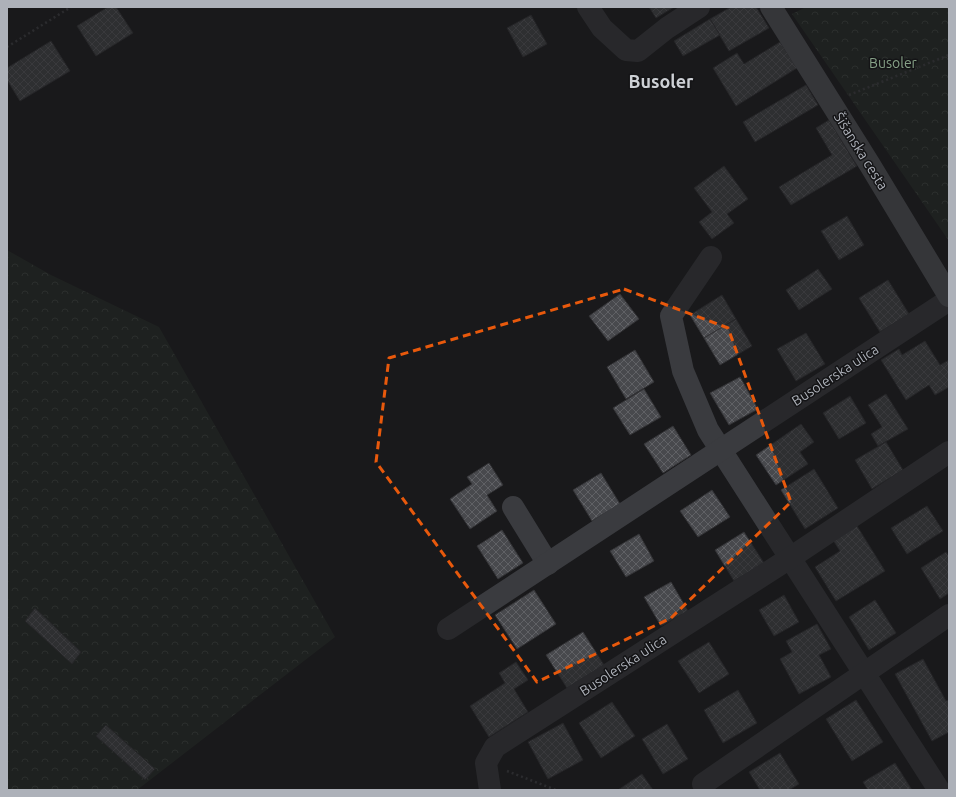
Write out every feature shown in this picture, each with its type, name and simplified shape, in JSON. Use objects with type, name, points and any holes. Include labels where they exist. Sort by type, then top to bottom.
[{"type":"main road","name":"Šišanska cesta","points":[[771,7],[949,296]]},
{"type":"street","points":[[588,7],[602,28],[626,50],[638,51],[667,28],[699,7]]},
{"type":"street","points":[[711,257],[671,316],[683,371],[708,430],[940,790]]},
{"type":"street","name":"Busolerska ulica","points":[[448,629],[949,300]]},
{"type":"street","name":"Busolerska ulica","points":[[486,763],[496,747],[790,558],[949,452]]},
{"type":"street","points":[[513,507],[548,564]]},
{"type":"street","points":[[703,784],[949,615]]},
{"type":"street","points":[[486,763],[490,790]]},
{"type":"path","points":[[7,47],[71,7]]},
{"type":"path","points":[[948,7],[949,14]]},
{"type":"path","points":[[830,102],[949,55]]},
{"type":"path","points":[[486,763],[556,790]]},
{"type":"highlighted area","points":[[624,289],[728,328],[791,502],[671,618],[537,682],[376,462],[389,358]]},
{"type":"green space","name":"Busoler","points":[[806,7],[949,7],[949,241],[792,14]]},
{"type":"green space","points":[[7,250],[51,275],[159,327],[335,637],[137,790],[7,790]]},
{"type":"building","points":[[108,7],[116,7],[133,33],[96,56],[77,26]]},
{"type":"building","points":[[649,7],[674,7],[656,18]]},
{"type":"building","points":[[731,7],[756,7],[769,28],[729,51],[710,19]]},
{"type":"building","points":[[531,15],[547,44],[523,57],[507,28]]},
{"type":"building","points":[[710,19],[720,35],[683,56],[674,41]]},
{"type":"building","points":[[51,41],[70,71],[20,101],[7,80],[7,68]]},
{"type":"building","points":[[780,42],[797,68],[736,106],[713,68],[737,53],[744,64]]},
{"type":"building","points":[[806,85],[818,105],[755,142],[743,122]]},
{"type":"building","points":[[829,120],[857,166],[791,205],[779,187],[832,155],[816,128]]},
{"type":"building","points":[[724,166],[748,199],[727,214],[734,223],[712,239],[699,222],[712,212],[694,188]]},
{"type":"building","points":[[847,216],[864,245],[839,260],[821,231]]},
{"type":"building","points":[[818,269],[832,289],[799,310],[786,290]]},
{"type":"building","points":[[888,280],[909,314],[880,332],[859,298]]},
{"type":"building","points":[[620,294],[639,319],[608,341],[589,316]]},
{"type":"building","points":[[722,295],[736,319],[704,338],[690,315]]},
{"type":"building","points":[[736,319],[752,346],[720,365],[704,338]]},
{"type":"building","points":[[806,333],[825,364],[796,381],[777,349]]},
{"type":"building","points":[[925,341],[940,365],[949,360],[949,387],[935,395],[929,385],[906,400],[881,360],[899,349],[902,355]]},
{"type":"building","points":[[635,350],[654,382],[626,399],[607,367]]},
{"type":"building","points":[[740,377],[758,409],[729,425],[710,393]]},
{"type":"building","points":[[644,389],[661,417],[630,435],[613,408]]},
{"type":"building","points":[[886,394],[908,429],[878,446],[871,434],[882,427],[868,405]]},
{"type":"building","points":[[850,396],[866,423],[839,439],[823,413]]},
{"type":"building","points":[[801,424],[814,442],[800,452],[808,464],[776,485],[756,455]]},
{"type":"building","points":[[673,426],[691,455],[663,473],[644,444]]},
{"type":"building","points":[[886,442],[903,470],[872,489],[855,460]]},
{"type":"building","points":[[489,463],[503,485],[487,495],[497,511],[470,529],[450,499],[472,484],[467,477]]},
{"type":"building","points":[[814,469],[838,508],[805,529],[781,490]]},
{"type":"building","points":[[601,473],[620,504],[592,521],[573,490]]},
{"type":"building","points":[[712,490],[730,517],[698,537],[680,511]]},
{"type":"building","points":[[927,506],[943,531],[907,554],[891,528]]},
{"type":"building","points":[[857,526],[885,571],[836,601],[815,567],[840,551],[833,540]]},
{"type":"building","points":[[502,530],[523,563],[498,579],[477,546]]},
{"type":"building","points":[[744,532],[764,563],[734,581],[715,550]]},
{"type":"building","points":[[639,534],[654,561],[626,577],[610,551]]},
{"type":"building","points":[[946,552],[949,556],[949,593],[940,599],[921,568]]},
{"type":"building","points":[[671,582],[688,611],[661,626],[644,597]]},
{"type":"building","points":[[534,590],[556,624],[517,649],[495,615]]},
{"type":"building","points":[[784,595],[799,622],[774,636],[759,610]]},
{"type":"building","points":[[875,600],[896,633],[869,650],[849,617]]},
{"type":"building","points":[[35,608],[81,652],[72,664],[25,621]]},
{"type":"building","points":[[817,624],[831,649],[819,655],[831,677],[799,694],[780,659],[792,652],[786,641]]},
{"type":"building","points":[[583,632],[604,665],[567,688],[546,655]]},
{"type":"building","points":[[709,642],[729,674],[699,693],[678,661]]},
{"type":"building","points":[[923,659],[946,701],[949,700],[949,732],[932,741],[895,674]]},
{"type":"building","points":[[516,662],[528,680],[514,689],[528,712],[489,737],[470,706],[505,683],[499,673]]},
{"type":"building","points":[[738,690],[757,723],[723,743],[704,710]]},
{"type":"building","points":[[856,700],[883,742],[852,761],[826,719]]},
{"type":"building","points":[[612,702],[635,736],[601,758],[579,723]]},
{"type":"building","points":[[563,723],[583,760],[548,779],[528,742]]},
{"type":"building","points":[[667,724],[688,759],[663,774],[642,739]]},
{"type":"building","points":[[106,725],[155,769],[145,780],[96,736]]},
{"type":"building","points":[[780,753],[799,784],[789,790],[760,790],[749,772]]},
{"type":"building","points":[[895,763],[912,790],[868,790],[863,782]]},
{"type":"building","points":[[642,774],[653,790],[618,790]]},
{"type":"district","name":"Busoler","points":[[661,81]]}]
